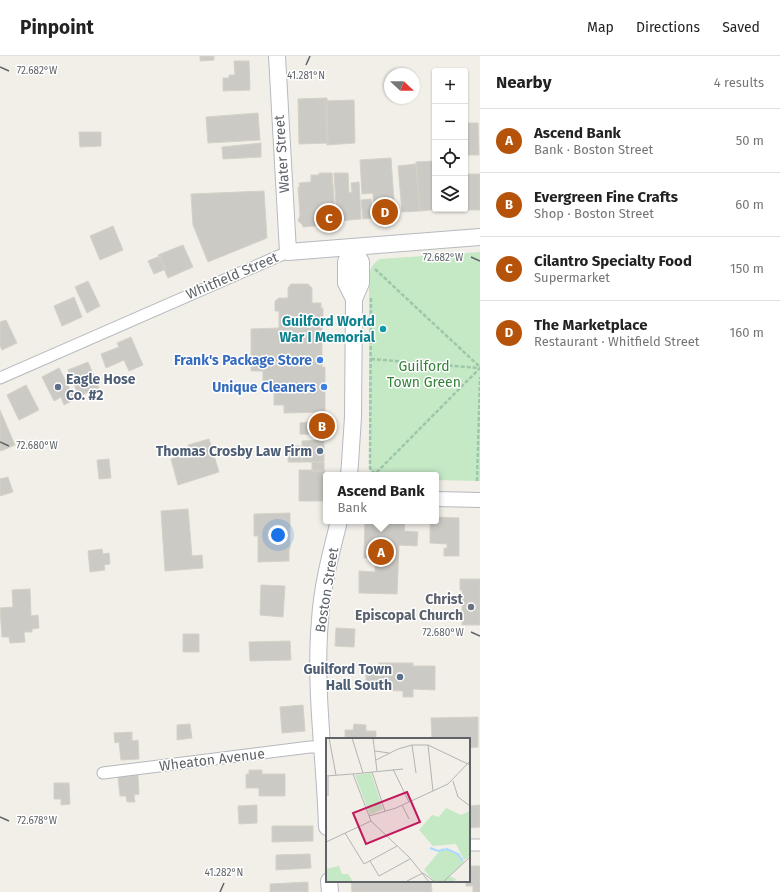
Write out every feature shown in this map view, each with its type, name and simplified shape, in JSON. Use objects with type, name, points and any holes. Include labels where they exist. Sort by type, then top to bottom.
[{"type":"main road","name":"Water Street","points":[[277,56],[288,252]]},
{"type":"main road","name":"Whitfield Street","points":[[288,252],[480,237]]},
{"type":"main road","points":[[349,472],[353,417],[354,298],[346,283],[346,262],[353,248]]},
{"type":"main road","name":"Boston Street","points":[[326,811],[318,647],[324,585],[338,524]]},
{"type":"main road","points":[[329,882],[330,892]]},
{"type":"street","name":"Whitfield Street","points":[[0,378],[288,252]]},
{"type":"street","points":[[439,499],[480,500]]},
{"type":"street","name":"Wheaton Avenue","points":[[102,774],[310,747],[322,747]]},
{"type":"path","points":[[371,272],[372,267],[480,368]]},
{"type":"path","points":[[371,296],[370,468],[373,472]]},
{"type":"path","points":[[371,359],[480,368]]},
{"type":"path","points":[[377,472],[480,368]]},
{"type":"path","points":[[477,481],[480,377]]},
{"type":"green space","name":"Guilford Town Green","points":[[480,252],[480,481],[439,480],[439,472],[370,471],[369,274],[374,263],[380,259]]},
{"type":"building","points":[[200,56],[214,56],[214,60],[200,61]]},
{"type":"building","points":[[234,61],[249,61],[250,90],[223,91],[223,78],[229,78],[229,75],[235,75]]},
{"type":"building","points":[[327,98],[328,143],[299,144],[298,99]]},
{"type":"building","points":[[354,100],[355,143],[327,145],[325,101]]},
{"type":"building","points":[[258,113],[260,140],[208,143],[206,117]]},
{"type":"building","points":[[468,123],[478,123],[479,155],[468,155]]},
{"type":"building","points":[[79,132],[101,132],[101,146],[80,147]]},
{"type":"building","points":[[261,143],[261,157],[223,159],[222,147]]},
{"type":"building","points":[[391,158],[395,215],[374,217],[373,193],[362,194],[360,160]]},
{"type":"building","points":[[432,161],[432,210],[420,211],[416,162]]},
{"type":"building","points":[[416,164],[420,211],[402,212],[398,166]]},
{"type":"building","points":[[319,173],[332,173],[336,224],[303,227],[298,221],[300,215],[299,183],[311,182],[311,175],[319,175]]},
{"type":"building","points":[[334,173],[348,173],[349,193],[352,192],[351,183],[359,182],[361,219],[337,221]]},
{"type":"building","points":[[468,174],[480,174],[480,210],[468,210]]},
{"type":"building","points":[[264,191],[267,238],[208,262],[193,225],[191,194]]},
{"type":"building","points":[[371,199],[373,218],[363,219],[361,200]]},
{"type":"building","points":[[113,226],[123,250],[100,260],[90,236]]},
{"type":"building","points":[[183,245],[193,267],[168,278],[158,255]]},
{"type":"building","points":[[160,256],[166,269],[154,274],[148,261]]},
{"type":"building","points":[[88,281],[100,306],[87,313],[75,287]]},
{"type":"building","points":[[291,284],[308,284],[312,288],[312,303],[321,303],[321,308],[323,308],[323,320],[320,320],[320,326],[322,326],[322,367],[325,367],[325,412],[284,413],[284,405],[274,405],[274,384],[263,384],[263,371],[251,371],[251,329],[279,328],[279,311],[275,311],[275,301],[279,298],[288,298],[288,288]]},
{"type":"building","points":[[74,297],[82,317],[62,326],[54,306]]},
{"type":"building","points":[[6,320],[17,343],[2,350],[0,346],[0,322]]},
{"type":"building","points":[[131,337],[143,365],[129,371],[124,360],[106,368],[101,354],[119,347],[117,343]]},
{"type":"building","points":[[88,362],[99,388],[79,396],[68,370]]},
{"type":"building","name":"Eagle Hose Co. #2","points":[[59,368],[75,399],[64,405],[61,397],[54,401],[42,377]]},
{"type":"building","points":[[26,385],[39,410],[19,420],[7,395]]},
{"type":"building","points":[[0,410],[15,445],[1,451],[0,449]]},
{"type":"building","points":[[325,420],[325,435],[300,434],[300,423]]},
{"type":"building","points":[[209,439],[219,472],[178,485],[171,459],[190,452],[188,445]]},
{"type":"building","points":[[324,440],[324,462],[302,462],[302,441]]},
{"type":"building","points":[[288,446],[302,446],[302,462],[288,462]]},
{"type":"building","points":[[109,459],[111,478],[99,479],[97,460]]},
{"type":"building","points":[[312,462],[324,462],[324,471],[312,471]]},
{"type":"building","points":[[299,470],[325,470],[325,472],[323,472],[323,501],[299,501]]},
{"type":"building","points":[[8,477],[13,492],[0,496],[0,479]]},
{"type":"building","points":[[188,509],[192,556],[202,555],[203,568],[165,571],[161,511]]},
{"type":"building","points":[[290,513],[289,561],[258,562],[258,536],[254,536],[254,514]]},
{"type":"building","points":[[439,517],[459,518],[459,556],[444,556],[444,548],[447,548],[447,544],[430,543],[430,524],[439,524]]},
{"type":"building","points":[[365,524],[405,524],[404,531],[418,532],[417,546],[399,545],[397,594],[359,593],[359,571],[375,572],[375,558],[364,558]]},
{"type":"building","points":[[102,549],[103,554],[109,553],[110,564],[104,565],[105,570],[90,572],[88,551]]},
{"type":"building","name":"Christ Episcopal Church","points":[[460,579],[480,579],[480,625],[462,625],[462,590],[460,590]]},
{"type":"building","points":[[261,585],[285,586],[283,617],[260,615]]},
{"type":"building","points":[[30,589],[31,616],[38,615],[39,628],[32,629],[32,632],[24,632],[25,642],[10,643],[9,637],[2,637],[0,608],[13,607],[12,590]]},
{"type":"building","points":[[336,628],[355,629],[354,647],[335,646]]},
{"type":"building","points":[[183,634],[199,634],[199,652],[183,652]]},
{"type":"building","points":[[290,641],[291,660],[250,661],[249,642]]},
{"type":"building","name":"Guilford Town Hall South","points":[[379,663],[413,663],[413,666],[435,666],[435,690],[413,689],[413,697],[403,697],[403,691],[366,688],[366,666],[379,666]]},
{"type":"building","points":[[303,705],[305,731],[282,733],[280,707]]},
{"type":"building","points":[[478,717],[478,747],[470,748],[470,738],[432,738],[431,718]]},
{"type":"building","points":[[190,724],[192,738],[177,740],[177,725]]},
{"type":"building","points":[[354,724],[366,725],[366,731],[376,731],[376,738],[345,738],[345,730],[353,730]]},
{"type":"building","points":[[132,732],[132,741],[138,740],[139,759],[121,760],[119,742],[115,743],[114,733]]},
{"type":"building","points":[[249,770],[262,770],[262,774],[285,774],[285,796],[259,796],[259,788],[246,788],[246,774],[249,774]]},
{"type":"building","points":[[138,775],[139,794],[134,795],[135,802],[127,802],[126,796],[120,796],[118,777]]},
{"type":"building","points":[[54,783],[69,783],[70,804],[61,805],[61,799],[54,799]]},
{"type":"building","points":[[257,805],[257,823],[239,824],[238,806]]},
{"type":"building","points":[[480,805],[480,827],[470,828],[470,806]]},
{"type":"building","points":[[272,826],[313,826],[313,841],[272,842]]},
{"type":"building","points":[[310,854],[311,868],[276,870],[276,855]]},
{"type":"building","points":[[470,866],[480,866],[480,892],[473,892],[473,886],[466,886],[466,882],[470,882]]},
{"type":"building","points":[[308,882],[308,892],[270,892],[270,884]]},
{"type":"building","points":[[351,882],[431,882],[432,892],[352,892]]},
{"type":"place","name":"The Marketplace","points":[[385,212]]},
{"type":"place","name":"Cilantro Specialty Food","points":[[329,218]]},
{"type":"place","name":"Guilford World War I Memorial","points":[[383,329]]},
{"type":"place","name":"Frank's Package Store","points":[[320,360]]},
{"type":"place","name":"Eagle Hose Co. #2","points":[[58,387]]},
{"type":"place","name":"Unique Cleaners","points":[[324,387]]},
{"type":"place","name":"Evergreen Fine Crafts","points":[[322,426]]},
{"type":"place","name":"Thomas Crosby Law Firm","points":[[320,451]]},
{"type":"place","name":"Ascend Bank","points":[[381,552]]},
{"type":"place","name":"Christ Episcopal Church","points":[[471,607]]},
{"type":"place","name":"Guilford Town Hall South","points":[[400,677]]}]
